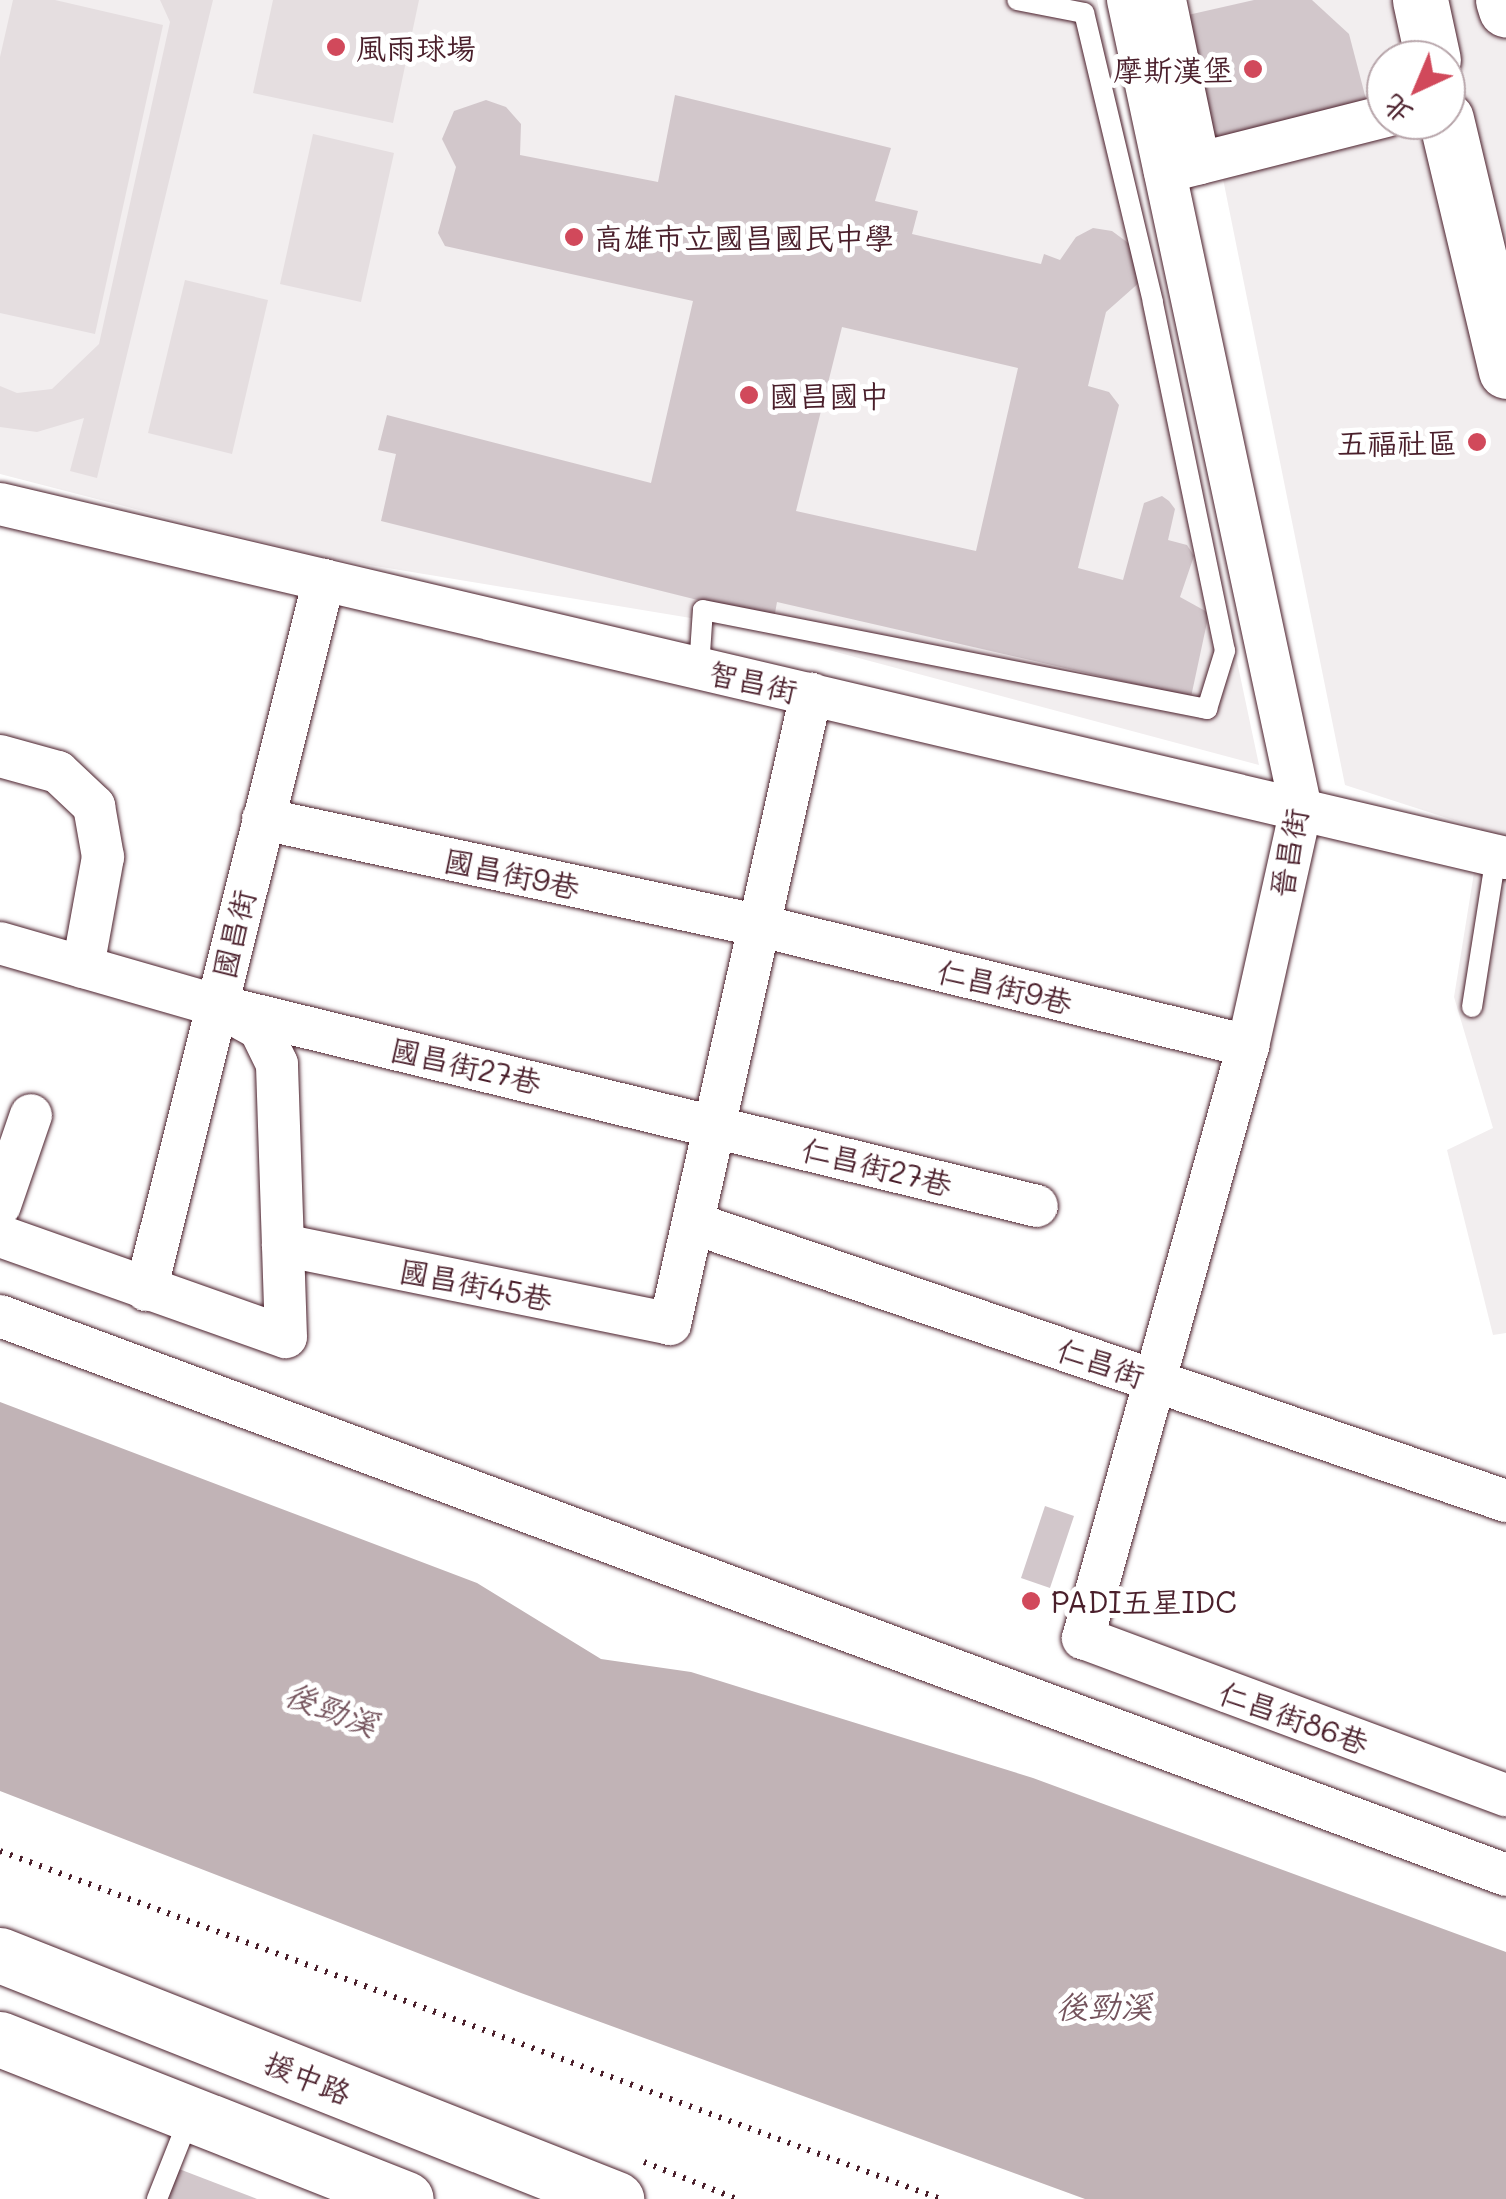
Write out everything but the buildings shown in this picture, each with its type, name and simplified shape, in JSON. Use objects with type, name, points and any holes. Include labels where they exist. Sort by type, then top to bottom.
[{"type":"street","name":"晉昌街","points":[[1083,1638],[1248,1046],[1301,809],[1182,167],[1128,0]]},
{"type":"street","points":[[1165,0],[1182,167],[1366,121]]},
{"type":"street","points":[[1420,0],[1429,40]]},
{"type":"street","points":[[1504,0],[1506,10]]},
{"type":"street","points":[[1451,140],[1506,372]]},
{"type":"street","name":"智昌街","points":[[0,504],[1501,857]]},
{"type":"street","name":"國昌街","points":[[146,1290],[324,580]]},
{"type":"street","points":[[696,1224],[811,694]]},
{"type":"street","points":[[0,756],[58,772],[94,806],[102,857],[83,967]]},
{"type":"street","name":"國昌街9巷","points":[[263,819],[761,926]]},
{"type":"street","name":"仁昌街9巷","points":[[761,926],[1248,1046]]},
{"type":"street","points":[[0,943],[215,1005],[260,1029],[278,1064],[286,1337],[0,1236]]},
{"type":"street","name":"國昌街27巷","points":[[215,1005],[718,1125]]},
{"type":"street","points":[[0,1204],[31,1114]]},
{"type":"street","name":"仁昌街27巷","points":[[718,1125],[1037,1206]]},
{"type":"street","name":"國昌街45巷","points":[[283,1245],[670,1324],[696,1224]]},
{"type":"street","name":"仁昌街","points":[[696,1224],[1506,1501]]},
{"type":"street","points":[[0,1316],[1506,1875]]},
{"type":"street","name":"仁昌街86巷","points":[[1083,1638],[1506,1795]]},
{"type":"street","name":"援中路","points":[[0,1956],[616,2199]]},
{"type":"street","points":[[0,2039],[406,2199]]},
{"type":"lane","points":[[699,668],[703,610],[1207,708],[1225,651],[1153,302],[1084,13],[1017,0]]},
{"type":"lane","points":[[1472,1007],[1501,857]]},
{"type":"lane","points":[[157,2199],[190,2114]]},
{"type":"path","points":[[0,1851],[941,2199]]},
{"type":"shaded area","name":"高雄市立國昌國民中學","points":[[0,0],[1097,0],[1259,765],[739,626],[321,557],[0,474]]},
{"type":"shaded area","points":[[13,0],[55,0],[163,25],[95,334],[0,313],[0,57]]},
{"type":"shaded area","points":[[160,0],[213,0],[97,478],[70,471],[84,418],[37,432],[0,427],[0,386],[17,393],[52,389],[99,344],[170,22]]},
{"type":"shaded area","name":"風雨球場","points":[[273,0],[419,0],[393,123],[253,93]]},
{"type":"shaded area","points":[[1187,0],[1506,0],[1506,1333],[1493,1335],[1447,1150],[1493,1128],[1454,997],[1481,829],[1345,785]]},
{"type":"shaded area","points":[[313,134],[394,153],[361,302],[280,284]]},
{"type":"shaded area","points":[[185,280],[268,300],[232,454],[148,433]]},
{"type":"water","name":"後勁溪","points":[[0,1402],[477,1583],[601,1659],[691,1672],[1033,1778],[1506,1952],[1506,2199],[1085,2199],[521,1993],[0,1791]]},
{"type":"place","name":"風雨球場","points":[[336,47]]},
{"type":"place","name":"摩斯漢堡","points":[[1253,69]]},
{"type":"place","name":"高雄市立國昌國民中學","points":[[574,237]]},
{"type":"place","name":"國昌國中","points":[[749,395]]},
{"type":"place","name":"五福社區","points":[[1477,442]]},
{"type":"place","name":"PADI五星IDC","points":[[1031,1601]]}]
